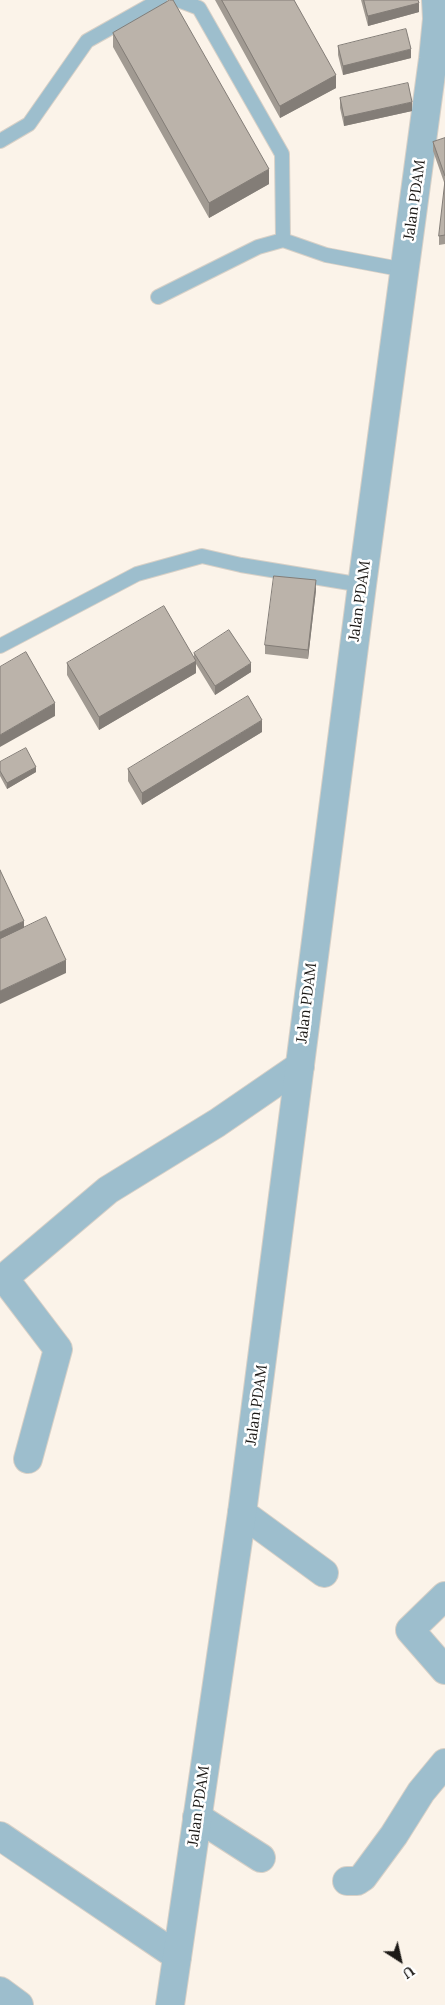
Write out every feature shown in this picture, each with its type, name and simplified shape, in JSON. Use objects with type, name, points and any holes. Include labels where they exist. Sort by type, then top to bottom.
[{"type":"street","name":"Jalan PDAM","points":[[170,2005],[242,1513],[362,585],[433,59],[437,19],[436,0]]},
{"type":"street","points":[[28,1459],[58,1349],[4,1278],[108,1190],[217,1123],[300,1066]]},
{"type":"street","points":[[242,1513],[324,1573]]},
{"type":"street","points":[[445,1596],[410,1630],[445,1670]]},
{"type":"street","points":[[347,1881],[357,1881],[362,1878],[394,1835],[421,1792],[445,1762]]},
{"type":"street","points":[[197,1817],[261,1858]]},
{"type":"street","points":[[0,1836],[177,1956]]},
{"type":"street","points":[[0,1991],[18,2005]]},
{"type":"lane","points":[[0,141],[29,124],[88,41],[160,0]]},
{"type":"lane","points":[[178,0],[199,8],[282,154],[283,240]]},
{"type":"lane","points":[[158,297],[258,247],[283,240],[326,255],[405,270]]},
{"type":"lane","points":[[0,646],[137,574],[202,556],[241,565],[362,585]]},
{"type":"building","points":[[173,0],[269,169],[209,203],[113,33]]},
{"type":"building","points":[[222,0],[294,0],[336,75],[280,106]]},
{"type":"building","points":[[364,0],[418,0],[419,3],[368,16]]},
{"type":"building","points":[[406,29],[411,49],[343,66],[338,46]]},
{"type":"building","points":[[408,83],[412,102],[344,117],[340,98]]},
{"type":"building","points":[[445,138],[445,176],[433,142]]},
{"type":"building","points":[[445,181],[445,235],[439,236]]},
{"type":"building","points":[[274,576],[316,580],[308,650],[265,645]]},
{"type":"building","points":[[164,606],[196,661],[99,717],[67,663]]},
{"type":"building","points":[[229,630],[251,663],[215,686],[194,653]]},
{"type":"building","points":[[26,652],[55,703],[0,735],[0,667]]},
{"type":"building","points":[[248,696],[262,720],[142,793],[128,769]]},
{"type":"building","points":[[26,748],[36,767],[7,783],[0,771],[0,762]]},
{"type":"building","points":[[0,870],[24,921],[0,932]]},
{"type":"building","points":[[46,917],[66,960],[0,991],[0,939]]}]
